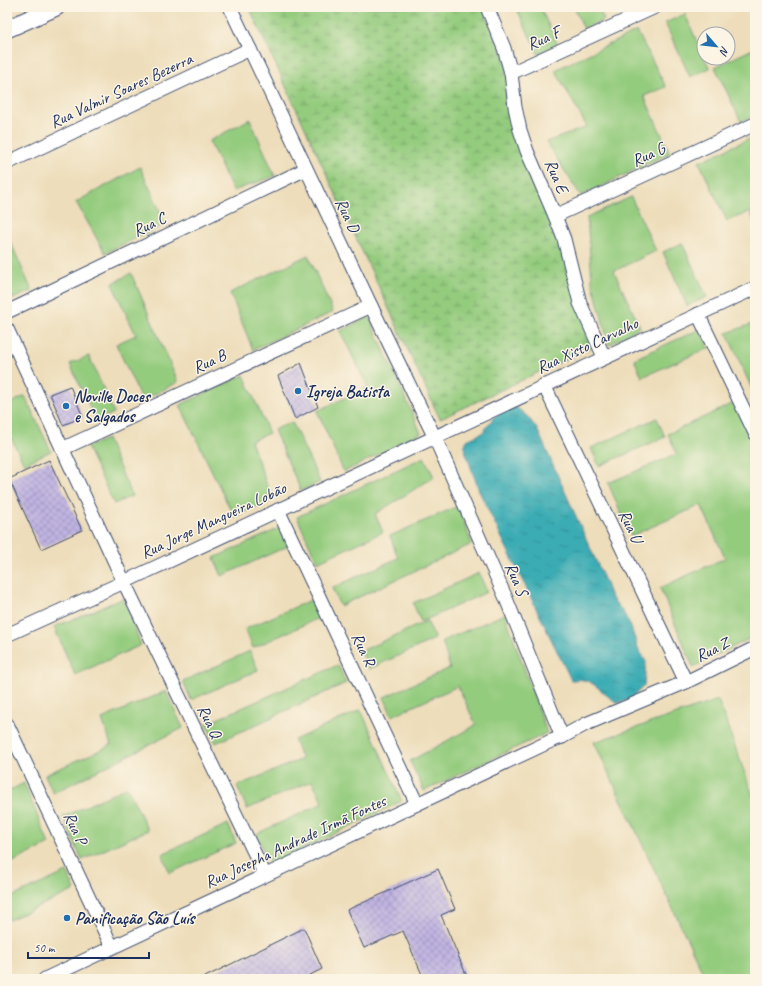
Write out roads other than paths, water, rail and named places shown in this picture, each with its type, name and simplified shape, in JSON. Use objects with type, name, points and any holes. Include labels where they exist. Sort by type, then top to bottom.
[{"type":"street","points":[[7,29],[56,7]]},
{"type":"street","name":"Rua D","points":[[230,7],[435,438]]},
{"type":"street","name":"Rua E","points":[[487,7],[504,48],[511,72],[515,107],[520,130],[530,158],[564,239],[580,303],[604,357]]},
{"type":"street","name":"Rua F","points":[[511,72],[656,7]]},
{"type":"street","name":"Rua Valmir Soares Bezerra","points":[[7,163],[250,49]]},
{"type":"street","name":"Rua G","points":[[555,216],[755,124]]},
{"type":"street","name":"Rua C","points":[[7,312],[306,169]]},
{"type":"street","name":"Rua Xisto Carvalho","points":[[435,438],[544,385],[755,288]]},
{"type":"street","name":"Rua B","points":[[62,449],[371,306]]},
{"type":"street","points":[[698,314],[755,433]]},
{"type":"street","points":[[7,329],[124,582]]},
{"type":"street","name":"Rua U","points":[[544,385],[686,682]]},
{"type":"street","name":"Rua Jorge Mangueira Lobão","points":[[7,635],[435,438]]},
{"type":"street","name":"Rua S","points":[[435,438],[505,596],[562,737]]},
{"type":"street","name":"Rua R","points":[[278,510],[417,804]]},
{"type":"street","name":"Rua Q","points":[[124,582],[265,875]]},
{"type":"street","name":"Rua Z","points":[[586,724],[686,682],[755,648]]},
{"type":"street","name":"Rua P","points":[[7,724],[112,947]]},
{"type":"street","name":"Rua Josepha Andrade Irmã Fontes","points":[[45,979],[562,737],[586,724]]},
{"type":"water","points":[[516,407],[528,417],[537,429],[611,597],[623,612],[631,627],[638,648],[646,662],[644,686],[631,699],[619,703],[614,701],[589,682],[582,680],[571,680],[479,491],[464,447],[467,440],[482,433],[494,417],[505,410]]},
{"type":"place","name":"Igreja Batista","points":[[298,391]]},
{"type":"place","name":"Noville Doces e Salgados","points":[[66,406]]},
{"type":"place","name":"Panificação São Luís","points":[[67,918]]}]
